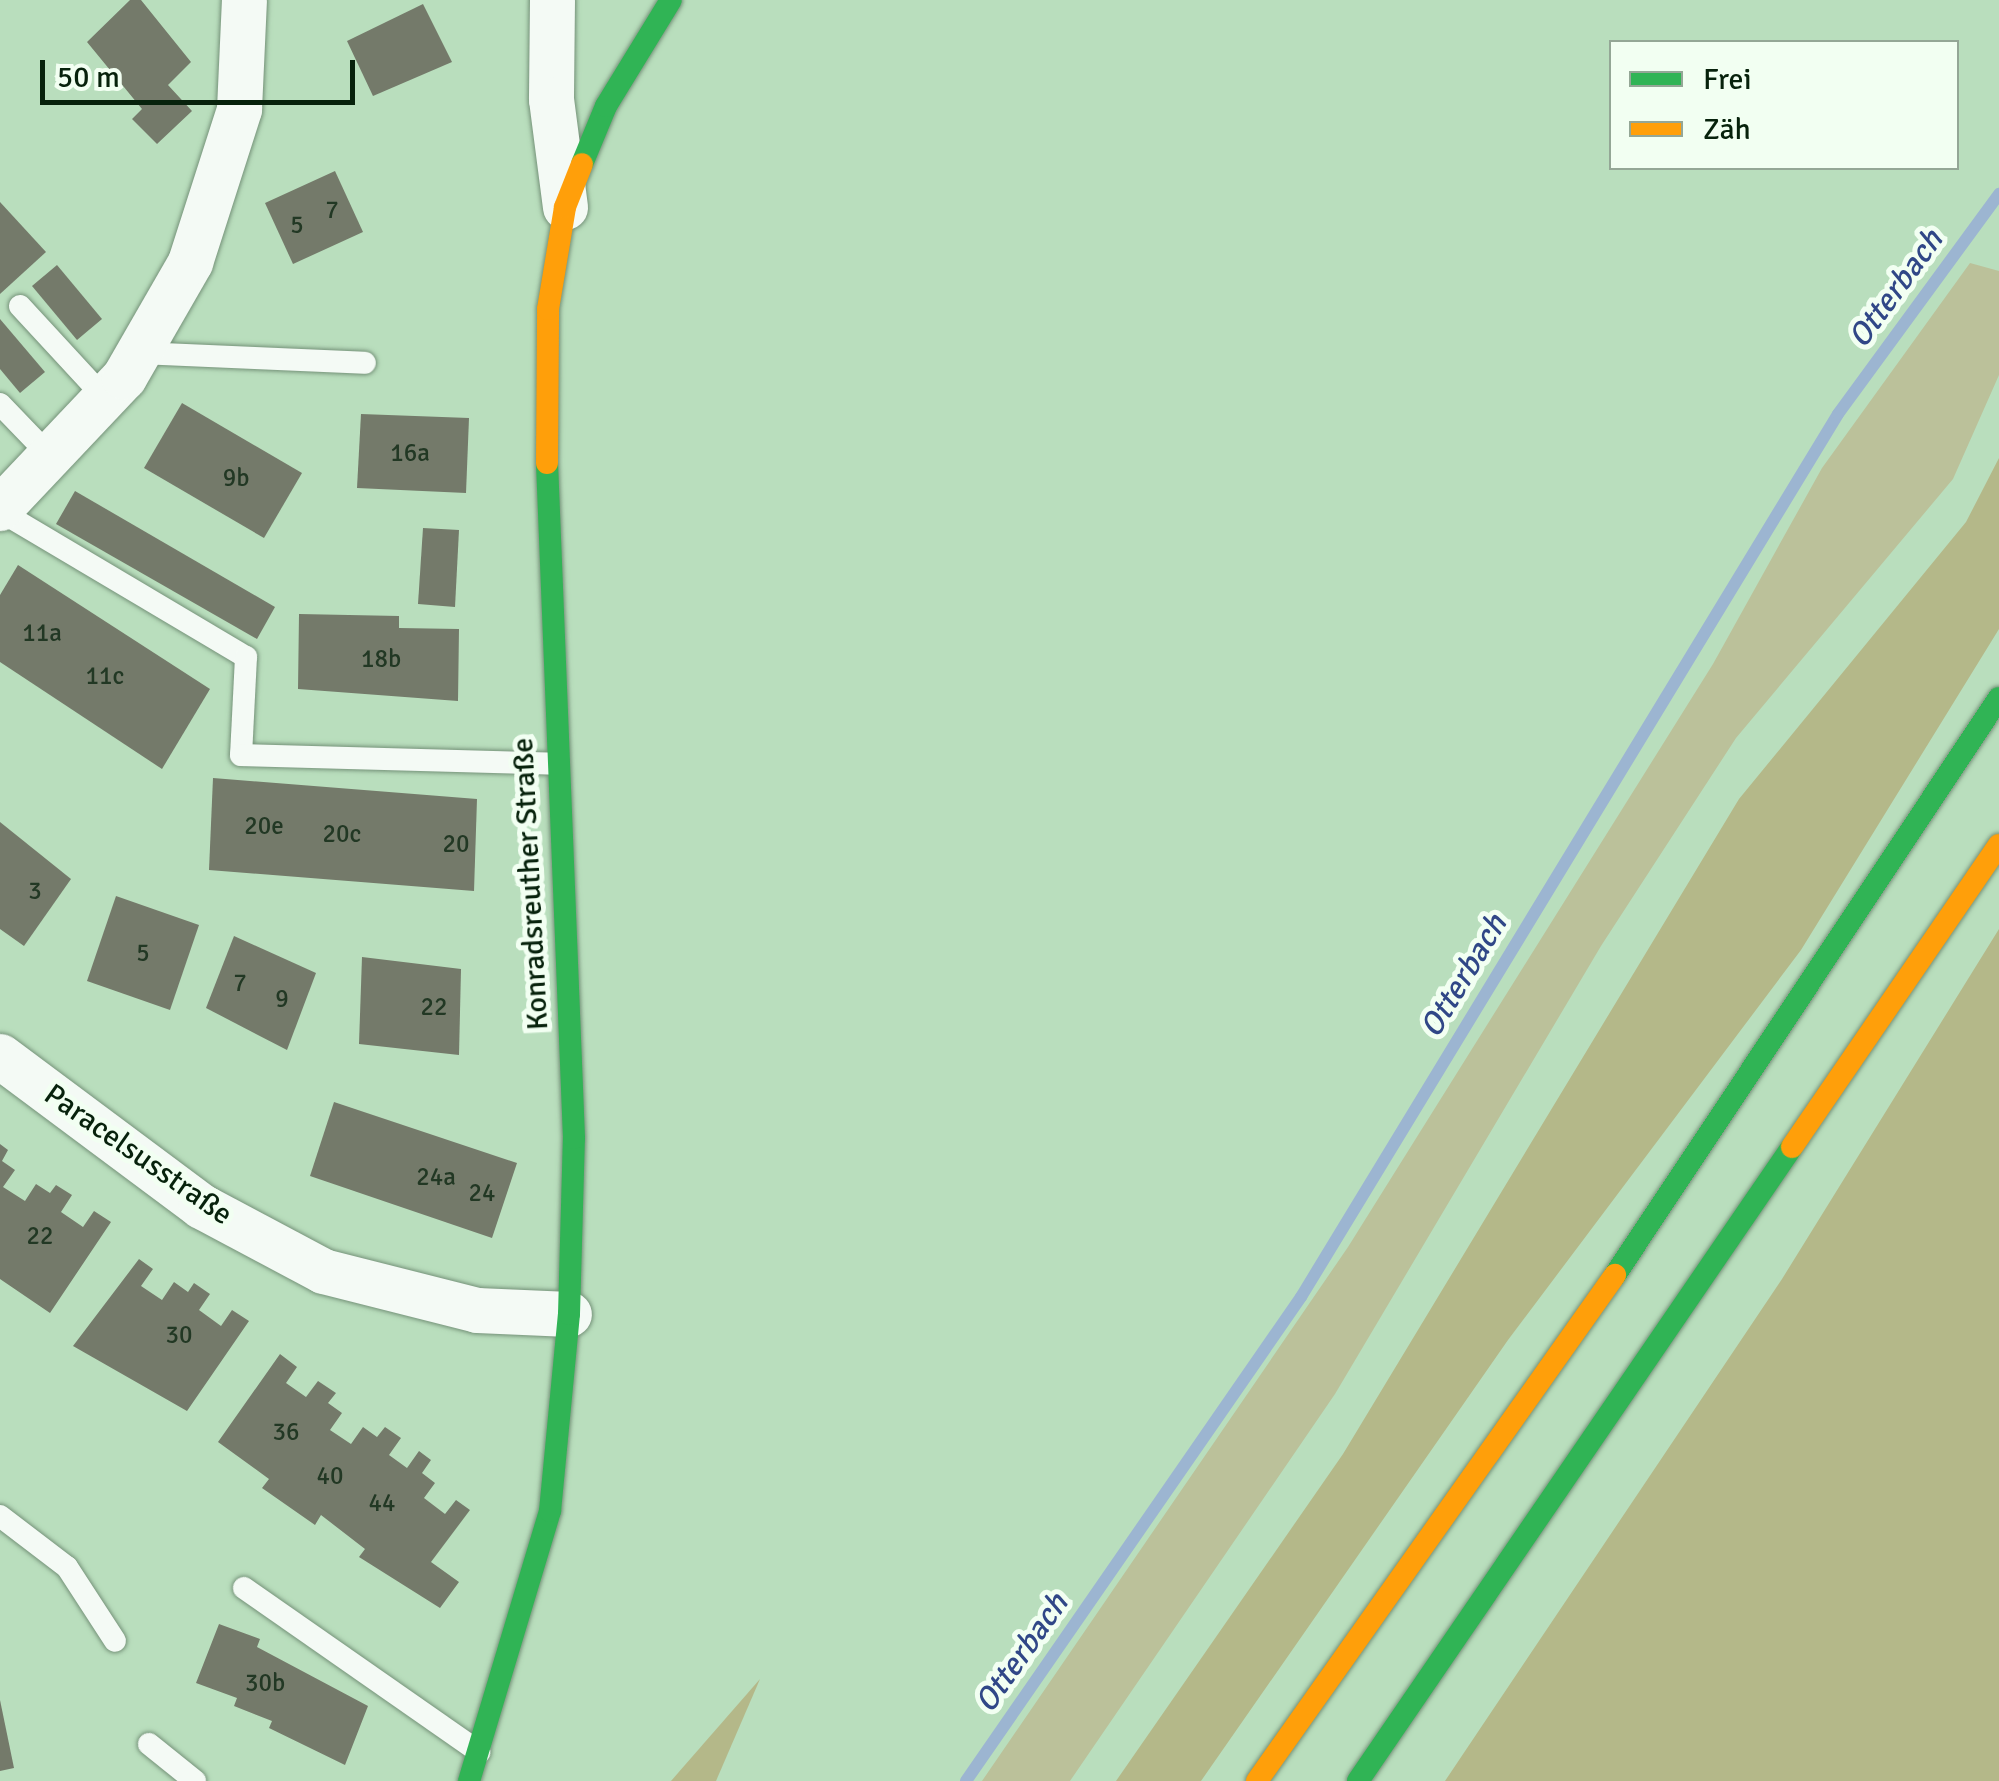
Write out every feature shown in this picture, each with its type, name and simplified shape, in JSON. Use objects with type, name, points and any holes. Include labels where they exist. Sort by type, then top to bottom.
[{"type":"main road","name":"Konradsreuther Straße","points":[[469,1781],[482,1754],[550,1511],[569,1314],[574,1138],[546,578],[548,308],[565,207],[606,106],[671,0]]},
{"type":"main road","points":[[1258,1781],[1661,1210],[1999,698]]},
{"type":"main road","points":[[1358,1781],[1999,845]]},
{"type":"street","points":[[0,510],[139,353],[190,262],[217,188],[239,109],[244,0]]},
{"type":"street","points":[[552,0],[550,98],[565,207]]},
{"type":"street","name":"Paracelsusstraße","points":[[0,1056],[202,1206],[323,1271],[477,1310],[569,1314]]},
{"type":"lane","points":[[20,306],[104,396]]},
{"type":"lane","points":[[139,353],[365,363]]},
{"type":"lane","points":[[0,404],[50,456]]},
{"type":"lane","points":[[0,510],[246,657],[241,755],[555,764]]},
{"type":"lane","points":[[0,1516],[67,1567],[105,1614],[116,1641]]},
{"type":"lane","points":[[244,1588],[482,1754]]},
{"type":"lane","points":[[148,1744],[195,1781]]},
{"type":"green space","points":[[1970,263],[1999,271],[1999,375],[1953,479],[1736,738],[1601,946],[1335,1394],[1070,1781],[982,1781],[1348,1247],[1713,664],[1822,468]]},
{"type":"green space","points":[[1999,458],[1999,629],[1801,950],[1508,1340],[1201,1781],[1116,1781],[1343,1454],[1739,799],[1966,522]]},
{"type":"green space","points":[[1999,929],[1999,1781],[1445,1781],[1782,1279]]},
{"type":"green space","points":[[760,1679],[716,1781],[671,1781]]},
{"type":"building","points":[[130,0],[141,0],[191,62],[168,85],[192,111],[157,144],[132,119],[142,109],[87,42]]},
{"type":"building","points":[[423,4],[452,62],[373,96],[347,41]]},
{"type":"building","points":[[335,171],[363,232],[293,264],[265,203]]},
{"type":"building","points":[[0,202],[46,252],[0,294]]},
{"type":"building","points":[[57,265],[102,319],[77,340],[32,286]]},
{"type":"building","points":[[0,319],[45,372],[20,393],[0,369]]},
{"type":"building","points":[[182,403],[302,473],[264,538],[144,468]]},
{"type":"building","points":[[361,414],[469,418],[466,493],[357,488]]},
{"type":"building","points":[[75,491],[275,607],[257,639],[56,524]]},
{"type":"building","points":[[423,528],[459,530],[455,607],[418,604]]},
{"type":"building","points":[[18,565],[210,689],[162,769],[0,662],[0,595]]},
{"type":"building","points":[[299,614],[399,616],[399,628],[459,629],[458,701],[298,689]]},
{"type":"building","points":[[213,778],[477,799],[474,891],[209,870]]},
{"type":"building","points":[[0,822],[71,879],[24,946],[0,929]]},
{"type":"building","points":[[116,896],[199,925],[170,1010],[87,981]]},
{"type":"building","points":[[234,936],[316,973],[287,1050],[206,1008]]},
{"type":"building","points":[[362,957],[461,969],[459,1055],[359,1044]]},
{"type":"building","points":[[334,1102],[517,1163],[492,1238],[310,1176]]},
{"type":"building","points":[[0,1144],[8,1150],[2,1161],[15,1170],[3,1187],[25,1201],[36,1184],[50,1193],[56,1185],[72,1195],[61,1212],[83,1227],[94,1211],[111,1222],[50,1313],[0,1279]]},
{"type":"building","points":[[139,1259],[153,1269],[141,1286],[162,1300],[174,1282],[188,1292],[194,1283],[210,1294],[199,1310],[221,1326],[232,1310],[249,1321],[187,1411],[73,1346]]},
{"type":"building","points":[[280,1354],[297,1367],[286,1383],[306,1397],[318,1381],[336,1393],[328,1403],[342,1413],[330,1430],[351,1444],[363,1427],[377,1437],[385,1427],[401,1438],[389,1455],[407,1468],[419,1451],[431,1460],[422,1473],[435,1483],[424,1498],[445,1514],[456,1500],[470,1510],[431,1562],[459,1582],[440,1608],[359,1557],[365,1549],[321,1515],[315,1525],[262,1488],[269,1479],[218,1442]]},
{"type":"building","points":[[219,1624],[260,1639],[257,1647],[368,1706],[345,1765],[269,1728],[272,1721],[234,1706],[237,1698],[196,1683]]},
{"type":"building","points":[[0,1700],[14,1768],[0,1771]]},
{"type":"waterway","name":"Otterbach","points":[[966,1781],[1301,1297],[1838,414],[1999,194]]},
{"type":"traffic: fast","points":[[582,164],[606,106],[671,0]]},
{"type":"traffic: fast","points":[[469,1781],[550,1511],[569,1314],[574,1138],[547,463]]},
{"type":"traffic: fast","points":[[1615,1275],[1999,698]]},
{"type":"traffic: fast","points":[[1358,1781],[1792,1147]]},
{"type":"traffic: slow","points":[[547,463],[548,309],[565,207],[582,164]]},
{"type":"traffic: slow","points":[[1792,1147],[1999,845]]},
{"type":"traffic: slow","points":[[1257,1781],[1615,1275]]}]
